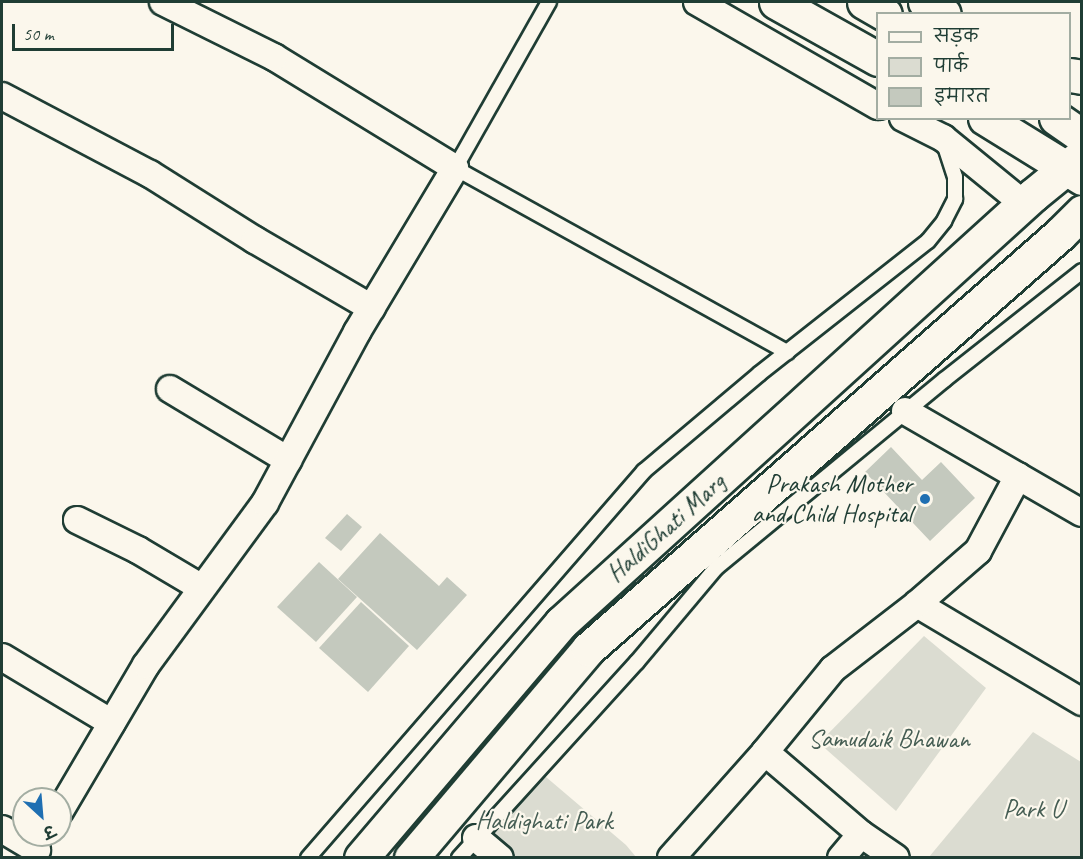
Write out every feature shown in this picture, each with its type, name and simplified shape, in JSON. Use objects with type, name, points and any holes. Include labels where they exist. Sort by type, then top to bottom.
[{"type":"main road","points":[[776,2],[876,57]]},
{"type":"main road","points":[[925,2],[941,12]]},
{"type":"main road","points":[[989,120],[1076,167]]},
{"type":"main road","points":[[1059,120],[1082,136]]},
{"type":"main road","name":"HaldiGhati Marg","points":[[361,858],[561,622],[1023,204],[1076,167]]},
{"type":"main road","name":"HaldiGhati Marg","points":[[411,858],[588,649],[1060,234],[1082,212]]},
{"type":"street","points":[[72,791],[146,665],[265,503],[372,308],[455,168],[274,57],[163,2]]},
{"type":"street","points":[[697,2],[876,105]]},
{"type":"street","points":[[2,96],[150,174],[255,240],[372,308]]},
{"type":"street","points":[[907,120],[943,138],[1023,204]]},
{"type":"street","points":[[170,389],[288,460]]},
{"type":"street","points":[[905,411],[1082,513]]},
{"type":"street","points":[[671,858],[765,752],[832,669],[917,604],[978,550],[1018,476]]},
{"type":"street","points":[[77,520],[138,550],[202,588]]},
{"type":"street","points":[[917,604],[1082,702]]},
{"type":"street","points":[[2,657],[112,723]]},
{"type":"street","points":[[765,752],[861,834],[896,858]]},
{"type":"street","points":[[841,858],[861,834]]},
{"type":"street","points":[[477,838],[500,858]]},
{"type":"lane","points":[[549,2],[455,168],[787,352]]},
{"type":"lane","points":[[308,858],[644,471],[787,352],[928,241],[944,221],[955,199],[955,177],[943,138]]},
{"type":"lane","points":[[459,858],[637,662],[716,568],[905,411],[1082,271]]},
{"type":"green space","name":"Samudaik Bhawan","points":[[924,636],[986,688],[896,811],[819,743]]},
{"type":"green space","name":"Park U","points":[[1033,732],[1081,762],[1081,857],[929,857]]},
{"type":"green space","name":"Haldighati Park","points":[[546,777],[626,845],[636,857],[508,857],[488,841],[488,830],[540,778]]},
{"type":"building","points":[[891,447],[922,480],[941,462],[975,498],[930,541],[865,472]]},
{"type":"building","points":[[347,514],[362,527],[341,551],[325,538]]},
{"type":"building","points":[[380,533],[439,586],[447,577],[467,595],[417,650],[338,579]]},
{"type":"building","points":[[319,562],[357,597],[316,642],[277,607]]},
{"type":"building","points":[[361,602],[409,646],[368,692],[319,648]]},
{"type":"place","name":"Prakash Mother and Child Hospital","points":[[925,499]]}]
